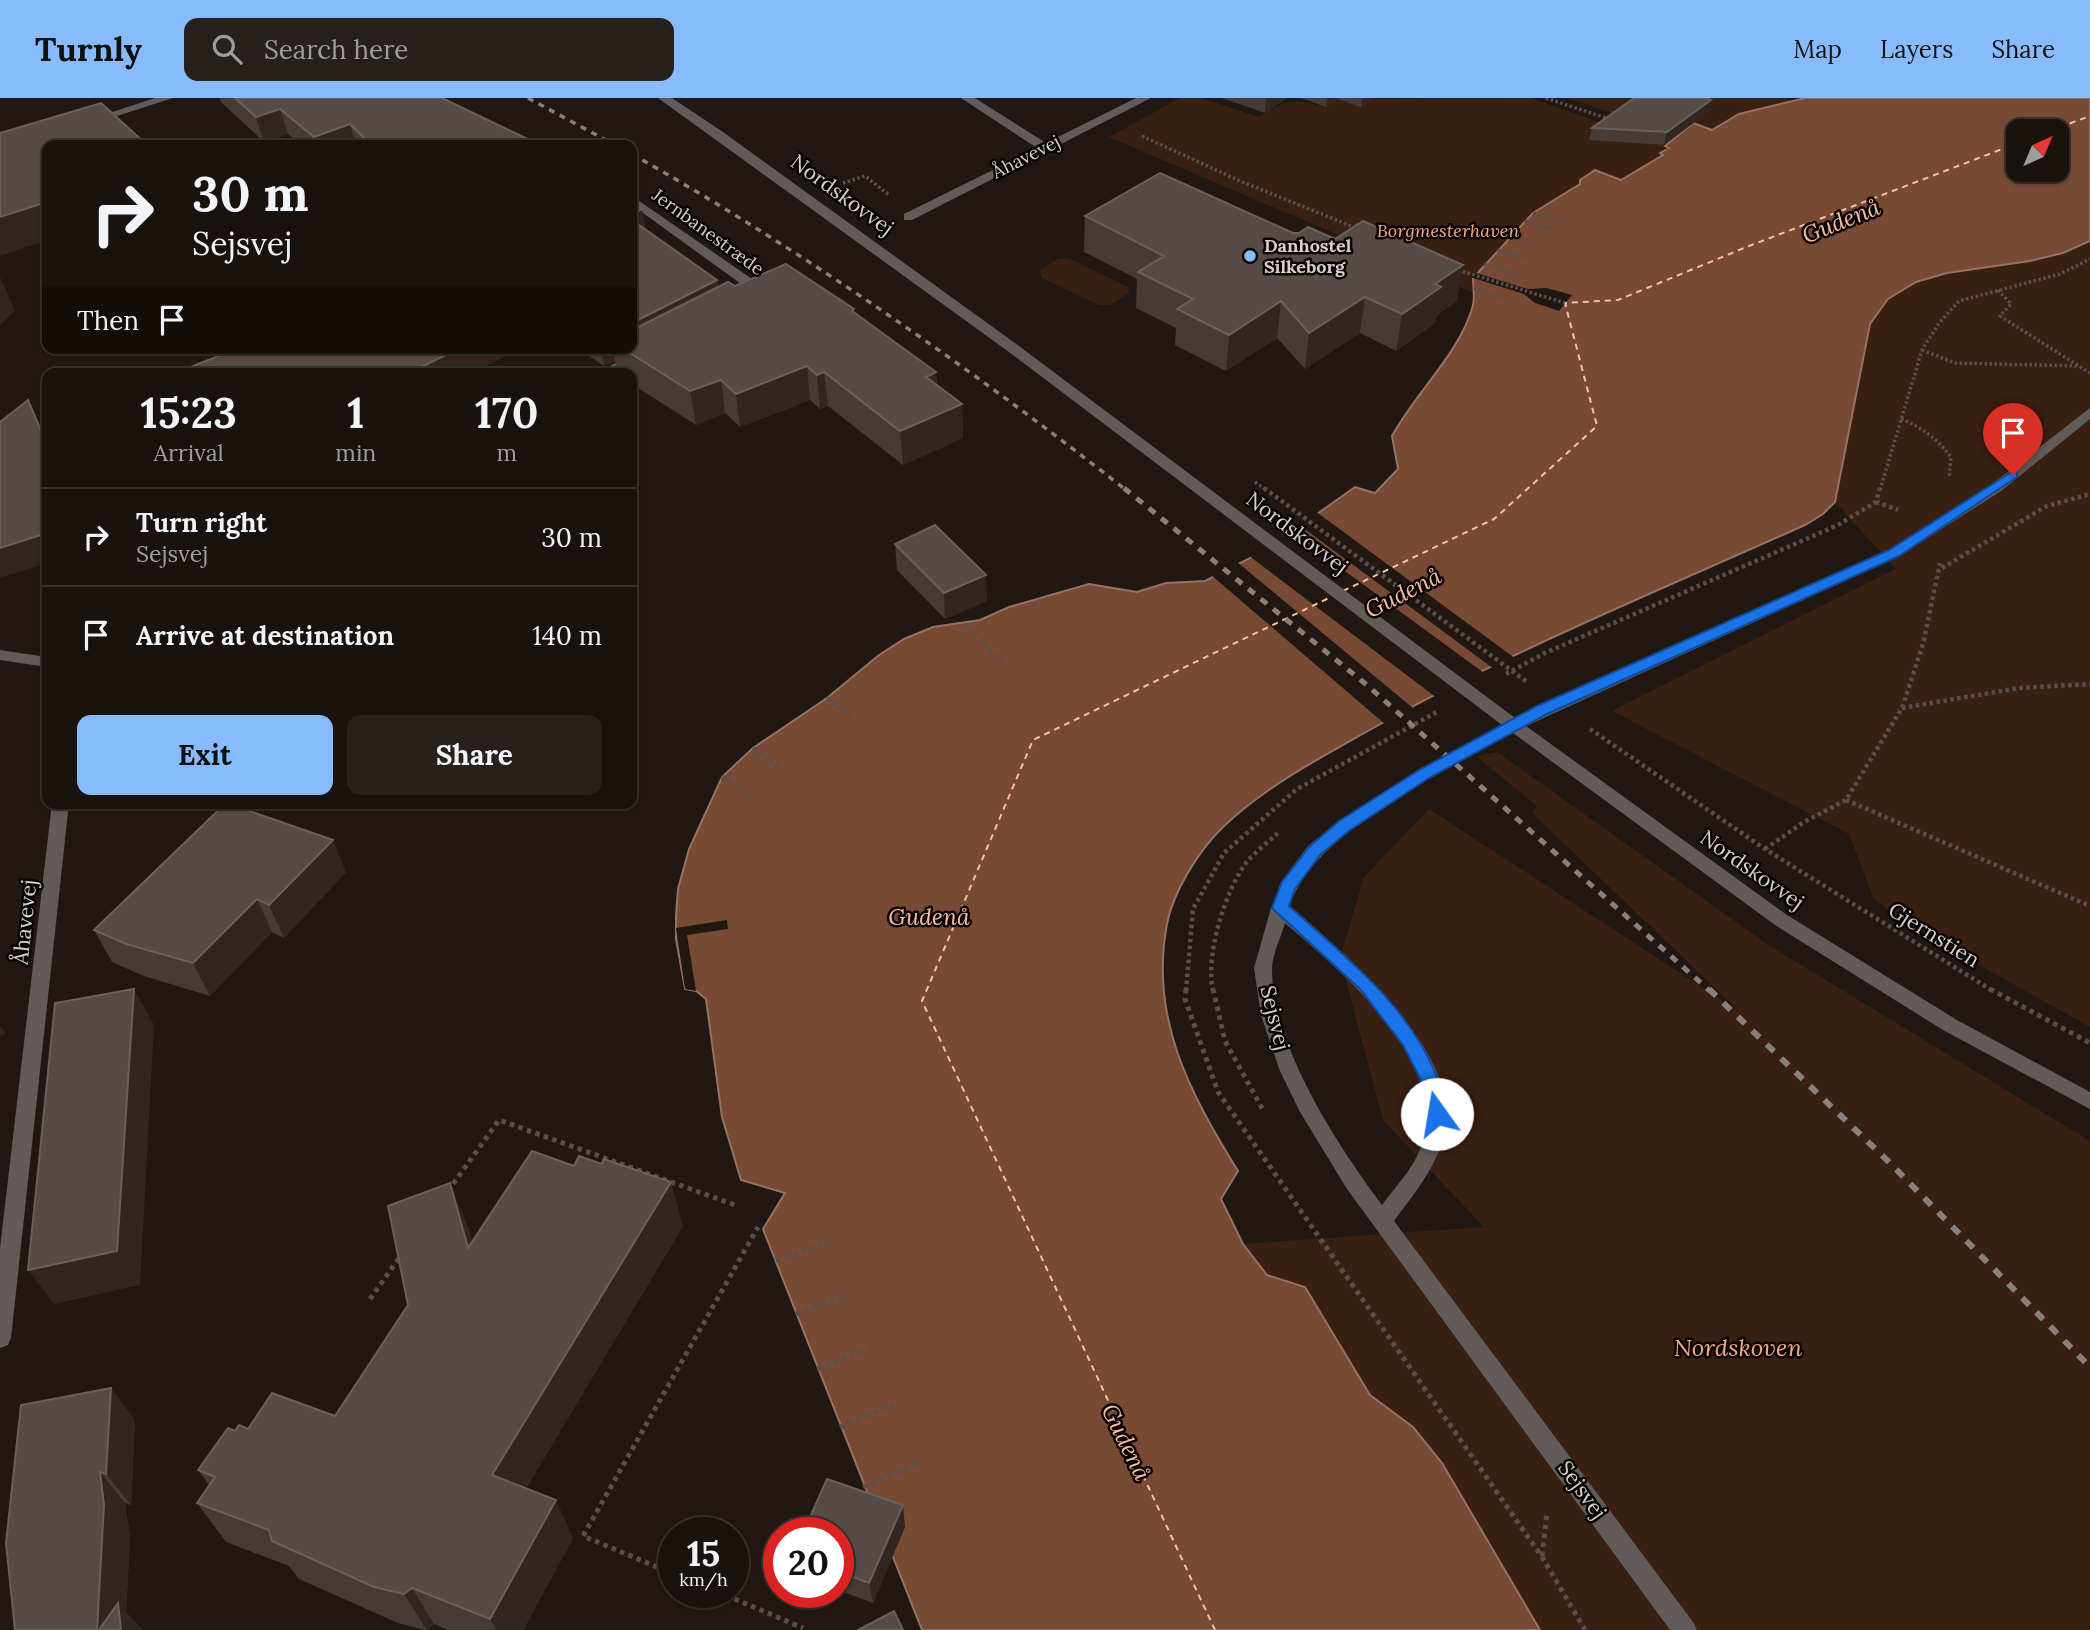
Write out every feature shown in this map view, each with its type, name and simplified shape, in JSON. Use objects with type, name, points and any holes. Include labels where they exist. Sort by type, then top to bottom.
[{"type":"street","points":[[73,127],[167,98]]},
{"type":"street","name":"Nordskovvej","points":[[664,98],[763,166],[1592,784],[1781,920],[1950,1025],[2090,1101]]},
{"type":"street","points":[[967,98],[1045,148]]},
{"type":"street","name":"Åhavevej","points":[[908,217],[1145,98]]},
{"type":"street","name":"Jernbanestræde","points":[[637,204],[757,296]]},
{"type":"street","points":[[613,368],[653,348]]},
{"type":"street","name":"Sejsvej","points":[[1685,1630],[1354,1182],[1310,1112],[1290,1071],[1270,1015],[1263,968],[1280,908],[1287,887],[1314,851],[1344,825],[1424,774],[1542,710],[1894,553],[1996,488],[2090,412]]},
{"type":"street","points":[[0,656],[42,661]]},
{"type":"street","name":"Åhavevej","points":[[0,1338],[60,809]]},
{"type":"street","points":[[1280,908],[1366,985],[1409,1040],[1429,1078],[1437,1114],[1432,1148],[1383,1221]]},
{"type":"path","points":[[1546,98],[1620,123]]},
{"type":"path","points":[[1103,118],[1240,181],[1363,231]]},
{"type":"path","points":[[842,184],[865,176]]},
{"type":"path","points":[[1534,213],[1564,224]]},
{"type":"path","points":[[1525,221],[1554,229]]},
{"type":"path","points":[[1512,235],[1541,244]]},
{"type":"path","points":[[1498,250],[1528,259]]},
{"type":"path","points":[[1498,679],[1545,653],[1836,526],[1876,502],[1922,350],[1939,323],[1959,301],[2060,274],[2090,258]]},
{"type":"path","points":[[1485,264],[1515,273]]},
{"type":"path","points":[[1449,266],[1565,303]]},
{"type":"path","points":[[1474,288],[1506,299]]},
{"type":"path","points":[[1997,289],[2011,304],[2000,316],[2090,373]]},
{"type":"path","points":[[1922,350],[1955,363],[2080,366]]},
{"type":"path","points":[[1765,849],[1804,822],[1846,800],[1902,708],[1923,644],[1941,569],[1937,524],[1939,498],[1949,476],[1951,457],[1938,440],[1920,426],[1900,419]]},
{"type":"path","points":[[1941,569],[2047,506],[2090,494]]},
{"type":"path","points":[[1288,506],[1531,685]]},
{"type":"path","points":[[965,624],[1002,662]]},
{"type":"path","points":[[1902,708],[2015,688],[2090,684]]},
{"type":"path","points":[[827,698],[853,718]]},
{"type":"path","points":[[1438,711],[1297,789],[1224,853],[1193,909],[1185,999],[1218,1092],[1542,1557],[1585,1630]]},
{"type":"path","name":"Gjernstien","points":[[1587,726],[1631,759],[1765,849],[2010,1001],[2090,1043]]},
{"type":"path","points":[[753,748],[782,770]]},
{"type":"path","points":[[722,776],[748,793]]},
{"type":"path","points":[[1846,800],[2090,906]]},
{"type":"path","points":[[442,1199],[499,1120],[735,1205]]},
{"type":"path","points":[[658,1567],[583,1536],[758,1227]]},
{"type":"path","points":[[776,1261],[828,1241]]},
{"type":"path","points":[[370,1299],[410,1244]]},
{"type":"path","points":[[796,1314],[849,1294]]},
{"type":"path","points":[[817,1369],[873,1347]]},
{"type":"path","points":[[840,1427],[897,1403]]},
{"type":"path","points":[[863,1487],[921,1462]]},
{"type":"path","points":[[749,1605],[803,1628]]},
{"type":"green space","name":"Borgmesterhaven","points":[[1180,98],[1201,98],[1259,117],[1285,103],[1297,101],[1326,107],[1338,99],[1531,98],[1669,147],[1663,155],[1621,181],[1580,183],[1535,211],[1477,272],[1473,278],[1474,293],[1109,137]]},
{"type":"green space","points":[[1566,98],[1786,98],[1792,102],[1733,116],[1712,130],[1693,123],[1677,134]]},
{"type":"green space","points":[[2090,241],[2090,1027],[1915,929],[1874,899],[1849,834],[1612,711],[1896,569],[1835,502],[1870,323],[1888,299],[1916,282],[1947,273],[2030,261],[2063,253]]},
{"type":"green space","points":[[1068,258],[1128,287],[1129,293],[1110,305],[1099,305],[1042,278],[1040,270],[1058,259]]},
{"type":"green space","name":"Nordskoven","points":[[1497,752],[1770,946],[2090,1141],[2090,1630],[1540,1630],[1441,1463],[1413,1427],[1370,1395],[1305,1287],[1267,1275],[1243,1244],[1484,1227],[1383,1120],[1340,958],[1364,877],[1429,809],[1740,1012],[1532,813],[1537,806],[1476,756]]},
{"type":"water","name":"Gudenå","points":[[1805,98],[2090,98],[2090,241],[2063,253],[2030,261],[1947,273],[1916,282],[1888,299],[1870,324],[1835,502],[1823,514],[1805,525],[1480,672],[1375,727],[1256,799],[1212,838],[1195,861],[1170,912],[1163,958],[1169,1023],[1178,1054],[1204,1113],[1238,1171],[1221,1199],[1243,1244],[1267,1275],[1305,1287],[1370,1395],[1413,1427],[1442,1463],[1540,1630],[922,1630],[763,1229],[785,1193],[741,1180],[722,1117],[706,999],[696,991],[685,989],[676,939],[678,889],[689,849],[722,777],[753,748],[827,698],[879,655],[904,639],[933,627],[980,620],[1009,607],[1089,584],[1137,592],[1166,583],[1205,581],[1268,549],[1355,487],[1375,493],[1398,469],[1392,436],[1448,356],[1467,322],[1474,302],[1473,278],[1533,213],[1580,184],[1580,180],[1595,170],[1621,180],[1663,155],[1660,153],[1669,148],[1665,146],[1693,123],[1712,130],[1739,114]]},
{"type":"pier","points":[[1473,272],[1528,289],[1547,288],[1572,295],[1559,311],[1535,303],[1524,294],[1470,277]]},
{"type":"pier","points":[[1315,511],[1516,659],[1494,669],[1298,524]]},
{"type":"pier","points":[[1289,530],[1484,673],[1437,698],[1248,555]]},
{"type":"pier","points":[[1236,561],[1414,709],[1386,725],[1211,575]]},
{"type":"pier","points":[[727,920],[728,929],[687,935],[696,991],[685,989],[676,928]]},
{"type":"building","points":[[235,98],[442,98],[530,140],[366,140],[350,124],[314,137],[280,109],[256,117]]},
{"type":"building","points":[[1634,98],[1711,100],[1667,132],[1592,128]]},
{"type":"building","points":[[101,103],[142,140],[42,140],[42,204],[0,217],[0,133]]},
{"type":"building","points":[[1160,173],[1293,233],[1299,233],[1308,227],[1335,239],[1363,221],[1463,265],[1435,284],[1441,287],[1402,314],[1365,297],[1309,333],[1281,301],[1229,335],[1177,309],[1193,299],[1138,272],[1164,256],[1085,216]]},
{"type":"building","points":[[637,224],[717,280],[637,320]]},
{"type":"building","points":[[786,264],[854,309],[852,311],[936,372],[926,377],[962,404],[900,431],[824,372],[817,375],[807,366],[736,394],[721,380],[690,391],[631,354],[637,354],[637,328],[728,282],[735,286]]},
{"type":"building","points":[[223,354],[448,354],[419,368],[188,368]]},
{"type":"building","points":[[28,400],[42,433],[42,535],[0,548],[0,422]]},
{"type":"building","points":[[935,525],[986,575],[944,593],[895,544]]},
{"type":"building","points":[[220,809],[243,809],[333,840],[269,905],[257,899],[193,963],[126,944],[94,930]]},
{"type":"building","points":[[134,989],[117,1251],[28,1270],[55,1003]]},
{"type":"building","points":[[532,1151],[574,1166],[579,1156],[602,1164],[604,1159],[671,1182],[492,1475],[556,1500],[490,1619],[412,1588],[404,1594],[374,1587],[272,1541],[269,1530],[197,1503],[215,1477],[198,1470],[228,1428],[235,1431],[239,1425],[248,1429],[272,1393],[335,1416],[408,1305],[388,1206],[450,1183],[468,1248]]},
{"type":"building","points":[[111,1388],[106,1474],[100,1472],[104,1505],[97,1630],[15,1630],[6,1543],[21,1405]]},
{"type":"building","points":[[827,1479],[903,1505],[869,1583],[854,1577],[854,1517],[810,1517]]},
{"type":"building","points":[[118,1603],[121,1630],[99,1630]]},
{"type":"building","points":[[894,1611],[903,1630],[858,1630]]},
{"type":"ferry route","points":[[2069,124],[2090,116]]},
{"type":"ferry route","points":[[1343,591],[1494,519],[1597,426],[1565,303],[1618,300],[1749,246],[2006,148]]},
{"type":"ferry route","points":[[1215,1630],[922,1001],[1033,740],[1331,597]]},
{"type":"railway","points":[[528,98],[606,140]]},
{"type":"railway","points":[[637,157],[761,231],[885,313],[1067,444],[1126,490]]},
{"type":"railway","points":[[1124,488],[1367,685],[1710,991]]},
{"type":"railway","points":[[1709,989],[1889,1162],[2090,1367]]},
{"type":"place","name":"Danhostel Silkeborg","points":[[1250,256]]},
{"type":"route","points":[[1437,1114],[1429,1078],[1409,1040],[1366,985],[1280,908],[1287,887],[1314,851],[1344,825],[1467,750],[1542,710],[1894,553],[2013,475]]}]
